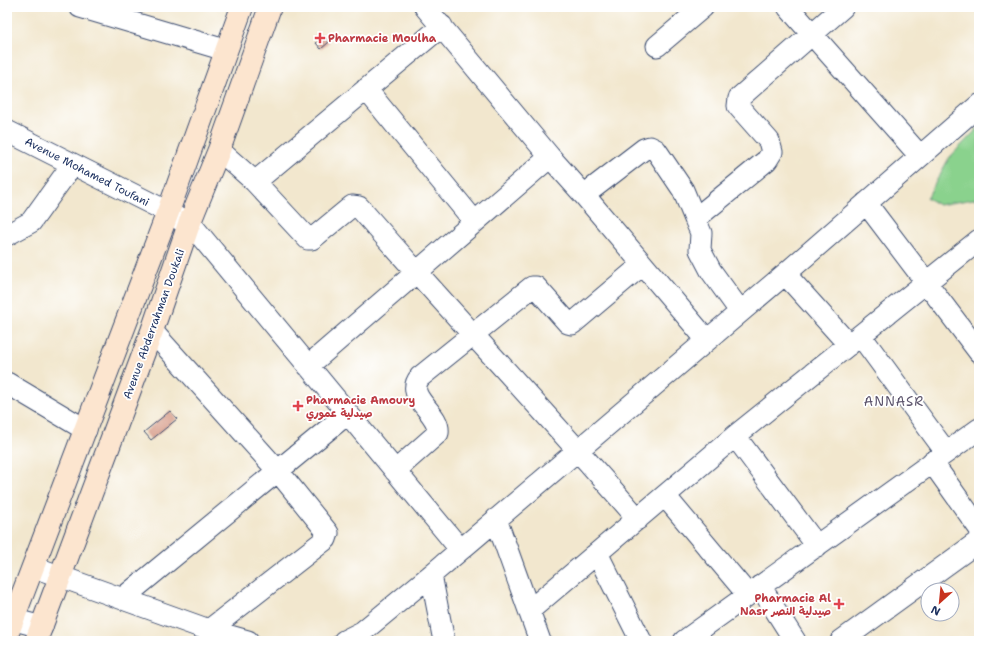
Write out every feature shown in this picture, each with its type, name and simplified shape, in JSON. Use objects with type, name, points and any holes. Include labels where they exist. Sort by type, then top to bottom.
[{"type":"main road","points":[[9,624],[34,567],[86,430],[168,212],[225,50],[242,7]]},
{"type":"main road","name":"Avenue Abderrahman Doukali","points":[[39,634],[152,331],[189,224],[220,150],[270,7]]},
{"type":"street","points":[[80,7],[144,17],[225,50]]},
{"type":"street","points":[[426,7],[550,157],[584,195],[706,340]]},
{"type":"street","points":[[656,46],[703,7]]},
{"type":"street","points":[[788,7],[920,156]]},
{"type":"street","points":[[695,219],[770,157],[772,152],[769,141],[738,106],[739,98],[843,7]]},
{"type":"street","points":[[255,182],[442,26]]},
{"type":"street","points":[[366,89],[474,221]]},
{"type":"street","points":[[344,641],[362,632],[431,575],[577,449],[785,274],[979,105]]},
{"type":"street","name":"Avenue Mohamed Toufani","points":[[7,131],[189,224],[201,236],[460,549]]},
{"type":"street","points":[[584,195],[644,149],[650,147],[656,150],[683,190],[701,233],[700,250],[711,271],[740,311]]},
{"type":"street","points":[[220,150],[255,182],[305,238],[310,240],[352,206],[357,206],[472,335],[577,449],[638,519]]},
{"type":"street","points":[[308,366],[474,221],[550,157]]},
{"type":"street","points":[[7,235],[31,222],[72,165]]},
{"type":"street","points":[[866,203],[979,352]]},
{"type":"street","points":[[530,610],[736,436],[979,240]]},
{"type":"street","points":[[395,471],[438,433],[436,422],[415,393],[416,382],[472,335],[532,287],[536,287],[568,323],[572,324],[642,265]]},
{"type":"street","points":[[785,274],[855,340],[939,457],[979,528]]},
{"type":"street","points":[[152,331],[278,471],[327,530],[328,536],[209,630]]},
{"type":"street","points":[[7,383],[86,430]]},
{"type":"street","points":[[122,598],[347,414]]},
{"type":"street","points":[[684,641],[979,429]]},
{"type":"street","points":[[736,436],[817,546]]},
{"type":"street","points":[[665,496],[754,591],[795,641]]},
{"type":"street","points":[[496,519],[540,641]]},
{"type":"street","points":[[840,641],[979,541]]},
{"type":"street","points":[[597,553],[641,641]]},
{"type":"street","points":[[34,567],[209,630],[248,641]]},
{"type":"street","points":[[431,575],[444,641]]},
{"type":"street","points":[[9,624],[39,634]]},
{"type":"green space","points":[[979,127],[979,198],[939,205],[927,198],[949,158]]},
{"type":"building","points":[[324,36],[329,42],[321,49],[316,43]]},
{"type":"building","points":[[170,411],[177,419],[151,440],[144,432]]},
{"type":"place","name":"Pharmacie Moulha","points":[[320,38]]},
{"type":"place","name":"Pharmacie Amoury صيدلية عموري","points":[[298,406]]},
{"type":"place","name":"Pharmacie Al Nasr صيدلية النصر","points":[[839,604]]},
{"type":"district","name":"ANNASR","points":[[894,401]]}]
